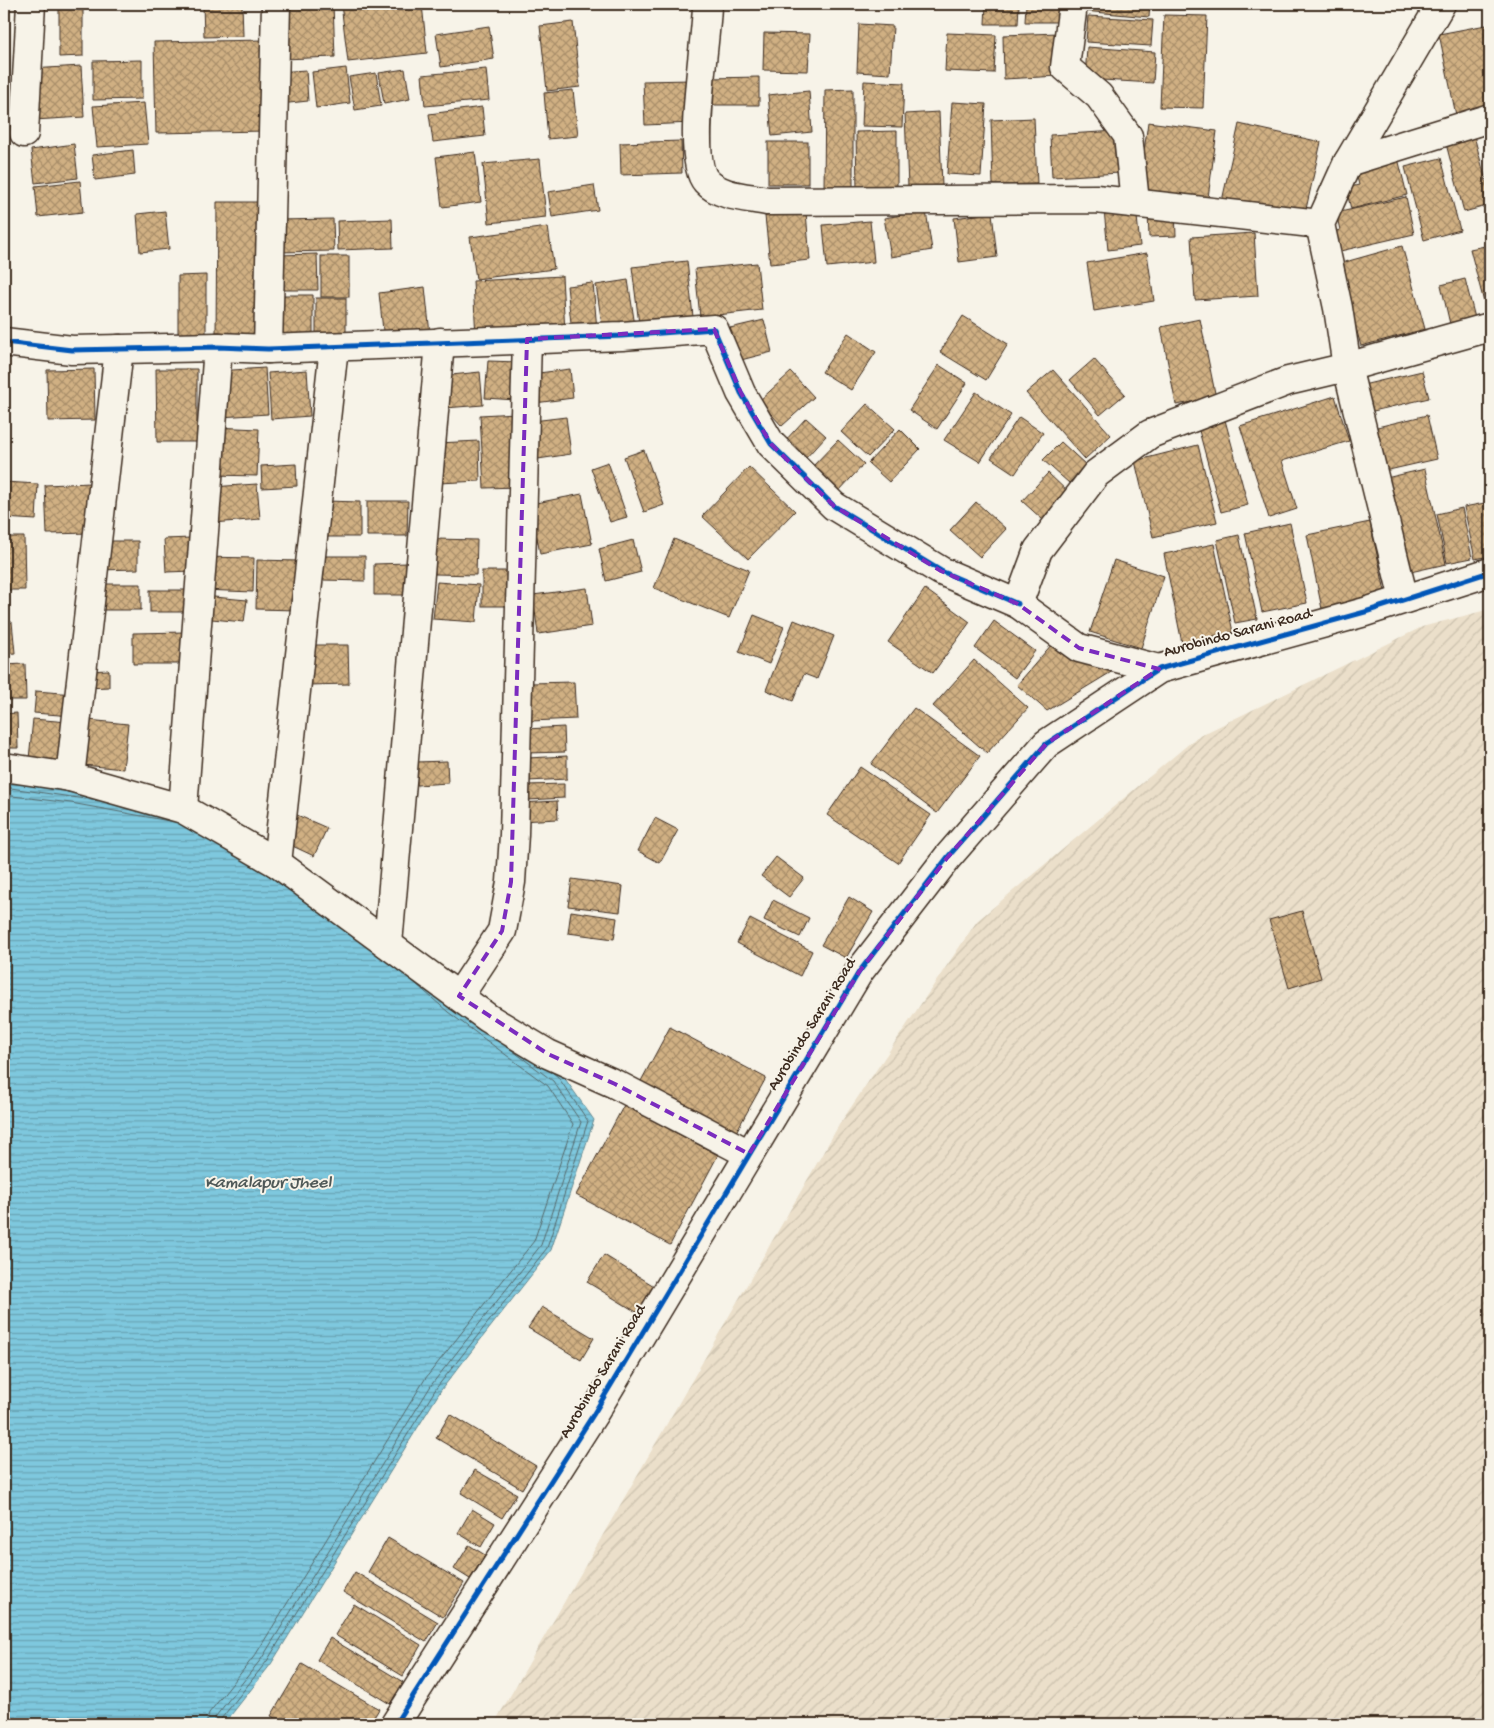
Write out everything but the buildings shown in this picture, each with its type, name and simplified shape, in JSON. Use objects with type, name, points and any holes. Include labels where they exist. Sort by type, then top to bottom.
[{"type":"street","points":[[24,133],[30,4]]},
{"type":"street","points":[[268,349],[276,4]]},
{"type":"street","points":[[707,4],[696,132],[699,164],[705,181],[722,192],[767,200],[1096,199],[1320,224]]},
{"type":"street","points":[[1073,4],[1065,66],[1099,96],[1128,136],[1135,202]]},
{"type":"street","points":[[1404,599],[1347,367],[1338,308],[1320,224],[1348,162],[1441,4]]},
{"type":"street","points":[[1348,162],[1490,118]]},
{"type":"street","points":[[1018,604],[1038,550],[1096,474],[1150,434],[1288,381],[1347,367],[1490,327]]},
{"type":"street","points":[[4,342],[72,350],[218,347],[268,349],[622,336],[714,329],[741,393],[771,444],[834,506],[941,571],[1018,604],[1078,648],[1159,669]]},
{"type":"street","points":[[459,996],[502,931],[510,882],[515,814],[527,339]]},
{"type":"street","points":[[388,944],[440,342]]},
{"type":"street","points":[[183,808],[218,347]]},
{"type":"street","points":[[277,862],[334,347]]},
{"type":"street","points":[[70,777],[119,349]]},
{"type":"street","name":"Aurobindo Sarani Road","points":[[395,1724],[593,1415],[859,972],[947,858],[1046,744],[1159,669],[1404,599],[1490,572]]},
{"type":"street","points":[[4,767],[70,777],[183,808],[277,862],[488,1018],[548,1054],[615,1084],[749,1154]]},
{"type":"highlighted area","points":[[714,329],[741,393],[771,444],[834,506],[941,571],[1018,604],[1079,648],[1159,669],[1046,744],[947,858],[859,972],[749,1154],[615,1084],[548,1054],[459,996],[502,931],[511,882],[527,339]]},
{"type":"shaded area","points":[[1490,609],[1490,1724],[494,1724],[839,1125],[977,921],[1197,737],[1422,627]]},
{"type":"water","name":"Kamalapur Jheel","points":[[4,776],[207,808],[561,1073],[594,1120],[551,1250],[441,1390],[271,1664],[224,1724],[4,1724]]},
{"type":"cycle path","points":[[4,342],[72,350],[218,347],[268,349],[622,336],[714,329],[741,393],[771,444],[834,506],[941,571],[1018,604]]},
{"type":"cycle path","points":[[395,1724],[593,1415],[859,972],[947,858],[1046,744],[1159,669],[1365,612],[1490,572]]}]
